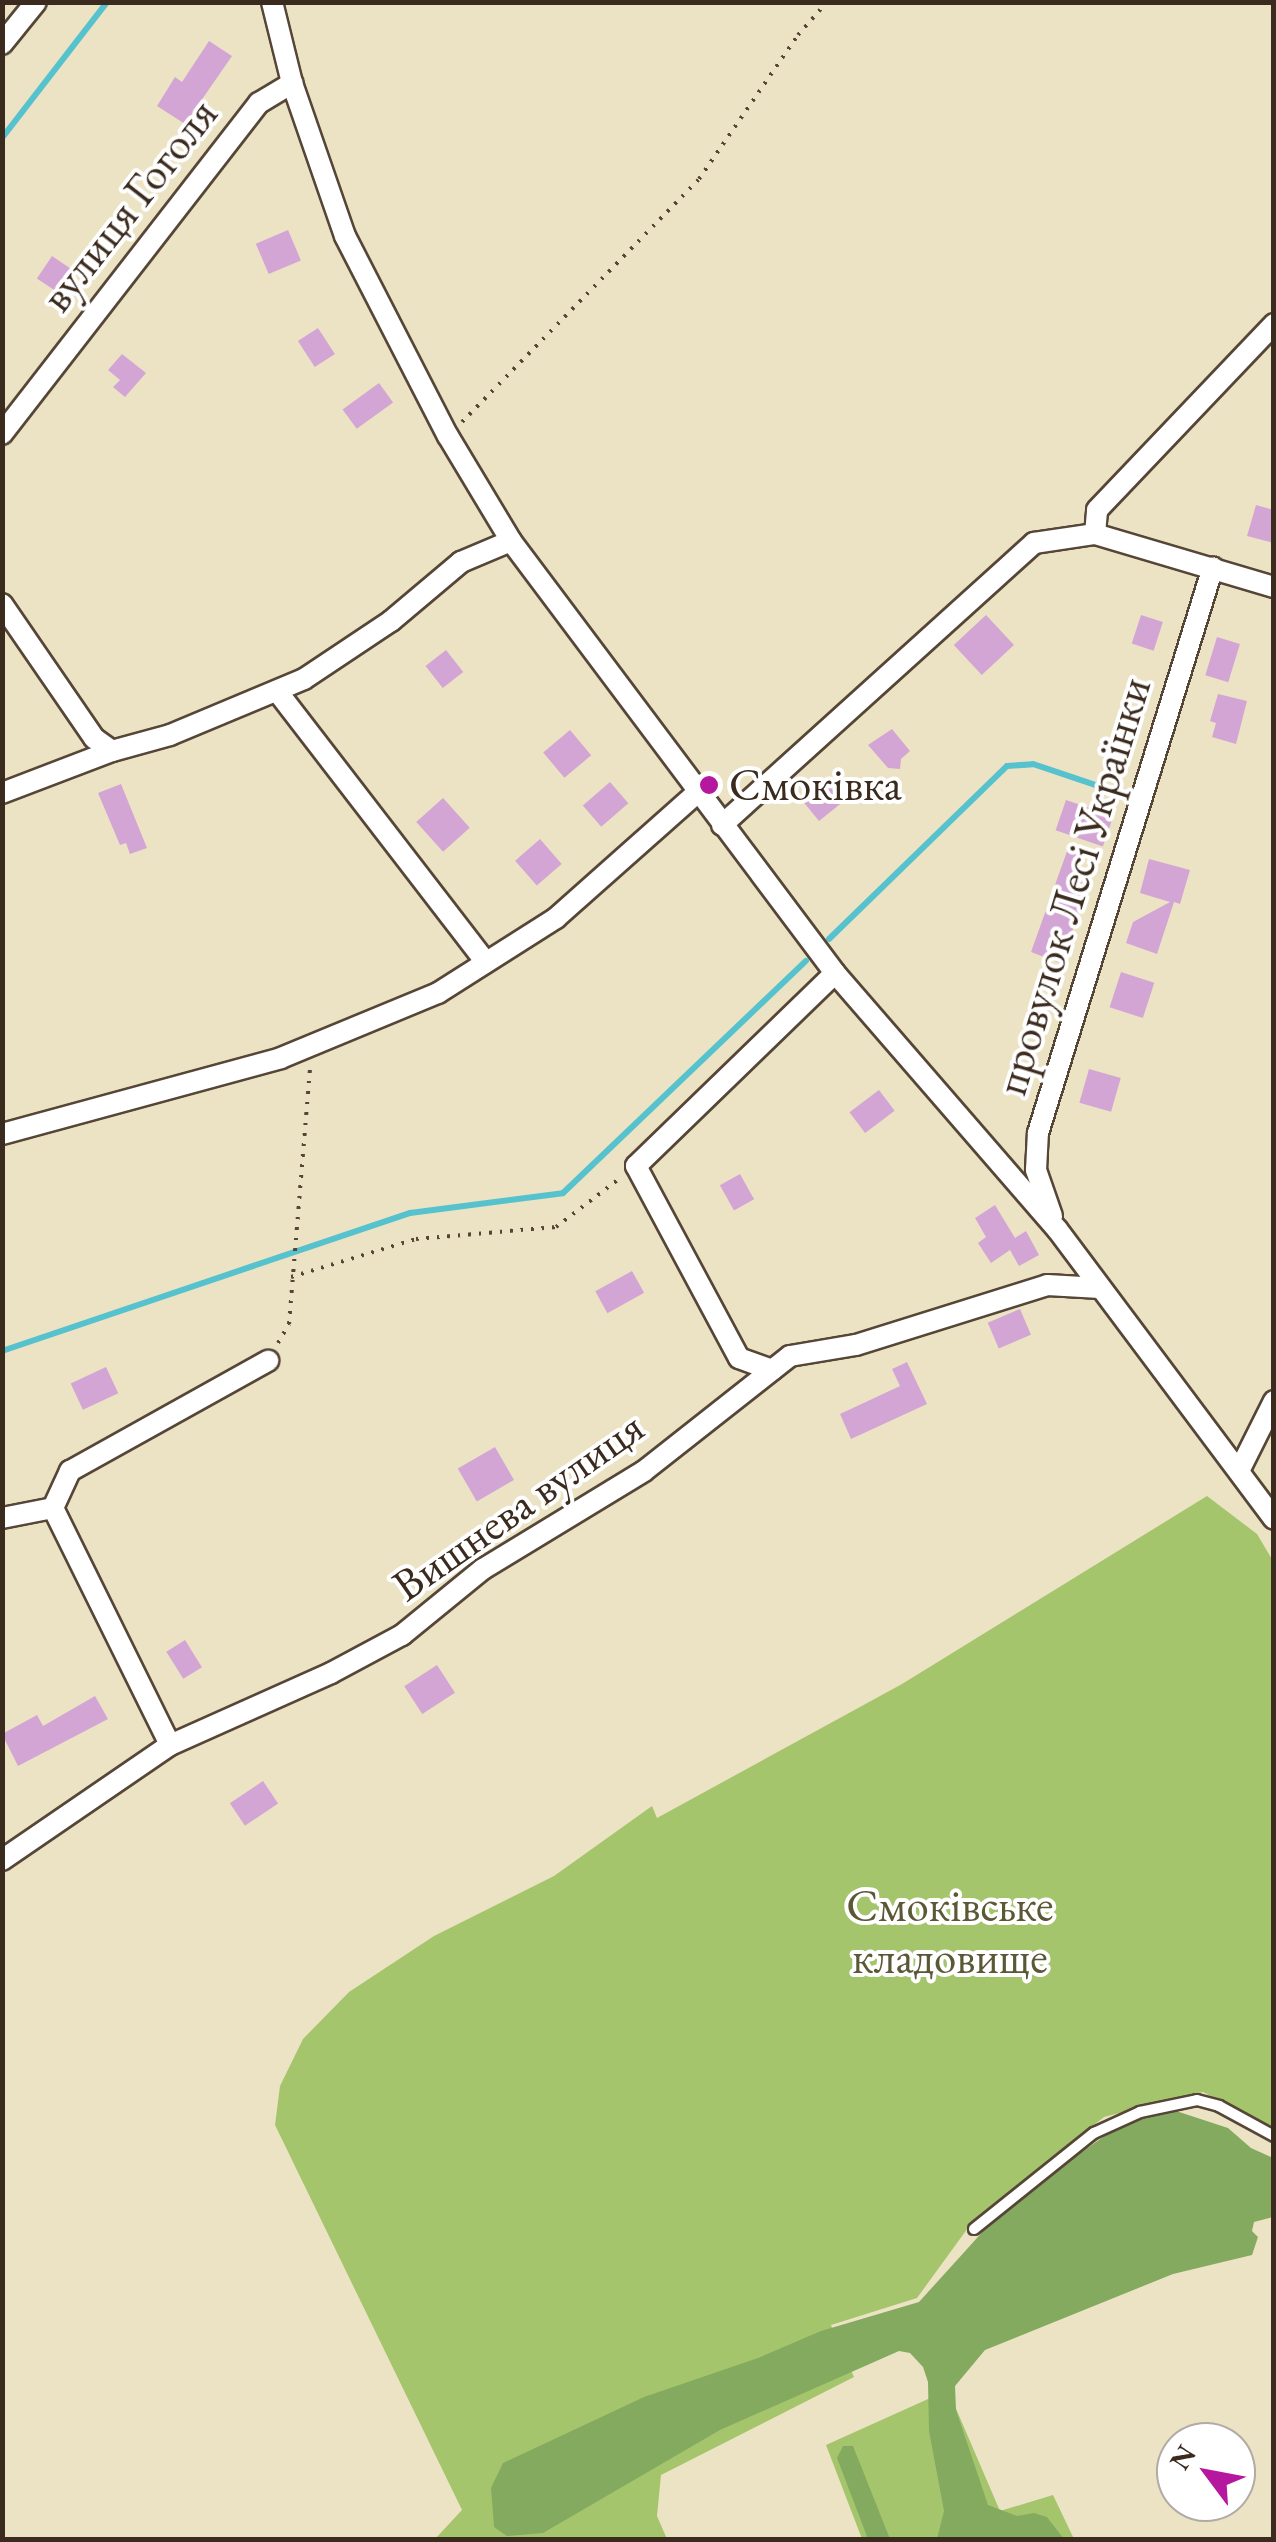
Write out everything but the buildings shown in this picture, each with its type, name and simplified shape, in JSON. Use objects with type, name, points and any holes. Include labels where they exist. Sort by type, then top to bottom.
[{"type":"street","points":[[2,44],[36,2]]},
{"type":"street","points":[[272,2],[292,83],[345,236],[448,436],[510,540],[834,973],[1057,1228],[1274,1519]]},
{"type":"street","name":"вулиця Гоголя","points":[[2,434],[260,103],[292,83]]},
{"type":"street","points":[[1095,534],[1098,510],[1274,324]]},
{"type":"street","points":[[722,825],[1034,543],[1095,534],[1274,587]]},
{"type":"street","points":[[2,793],[170,735],[304,679],[391,621],[462,562],[510,540]]},
{"type":"street","name":"провулок Лесі Українки","points":[[1057,1228],[1036,1170],[1038,1133],[1213,568]]},
{"type":"street","points":[[2,604],[94,738],[112,752]]},
{"type":"street","points":[[277,691],[486,962]]},
{"type":"street","points":[[2,1134],[312,1047],[438,992],[556,918],[698,792]]},
{"type":"street","points":[[772,1370],[739,1358],[636,1166],[834,973]]},
{"type":"street","name":"Вишнева вулиця","points":[[2,1860],[170,1745],[331,1673],[402,1634],[483,1569],[644,1472],[790,1356],[856,1345],[1047,1286],[1100,1288]]},
{"type":"street","points":[[53,1508],[70,1471],[268,1361]]},
{"type":"street","points":[[1240,1469],[1274,1401]]},
{"type":"street","points":[[2,1518],[53,1508]]},
{"type":"street","points":[[53,1508],[170,1745]]},
{"type":"lane","points":[[974,2229],[1094,2132],[1140,2112],[1197,2100],[1218,2106],[1274,2136]]},
{"type":"path","points":[[448,436],[699,180],[798,35],[827,2]]},
{"type":"path","points":[[268,1361],[288,1324],[312,1047]]},
{"type":"path","points":[[291,1277],[416,1239],[556,1226],[636,1166]]},
{"type":"green space","name":"Смоківське кладовище","points":[[1207,1496],[1257,1534],[1273,1561],[1273,2130],[1203,2092],[1104,2117],[973,2221],[917,2298],[831,2325],[854,2377],[661,2475],[657,2516],[667,2539],[435,2539],[462,2510],[275,2125],[280,2086],[303,2039],[349,1992],[434,1936],[554,1876],[652,1806],[657,1818],[902,1684]]},
{"type":"green space","points":[[1170,2109],[1228,2128],[1251,2148],[1273,2158],[1273,2217],[1254,2222],[1252,2231],[1258,2237],[1252,2255],[1173,2274],[985,2350],[955,2386],[956,2410],[988,2505],[1017,2516],[1034,2513],[1047,2517],[1064,2539],[937,2539],[944,2511],[929,2431],[928,2382],[923,2367],[910,2353],[899,2351],[720,2430],[543,2533],[507,2536],[494,2527],[491,2488],[503,2463],[644,2397],[758,2358],[821,2331],[919,2302],[1006,2206],[1103,2137],[1142,2115]]},
{"type":"green space","points":[[948,2390],[1000,2511],[1053,2495],[1074,2539],[862,2539],[826,2445]]},
{"type":"green space","points":[[843,2446],[853,2446],[890,2539],[868,2539],[837,2458]]},
{"type":"waterway","points":[[2,138],[107,2]]},
{"type":"waterway","points":[[829,939],[1007,766],[1033,764],[1128,796]]},
{"type":"waterway","points":[[2,1351],[410,1213],[563,1193],[806,961]]},
{"type":"place","name":"Смоківка","points":[[709,785]]}]
